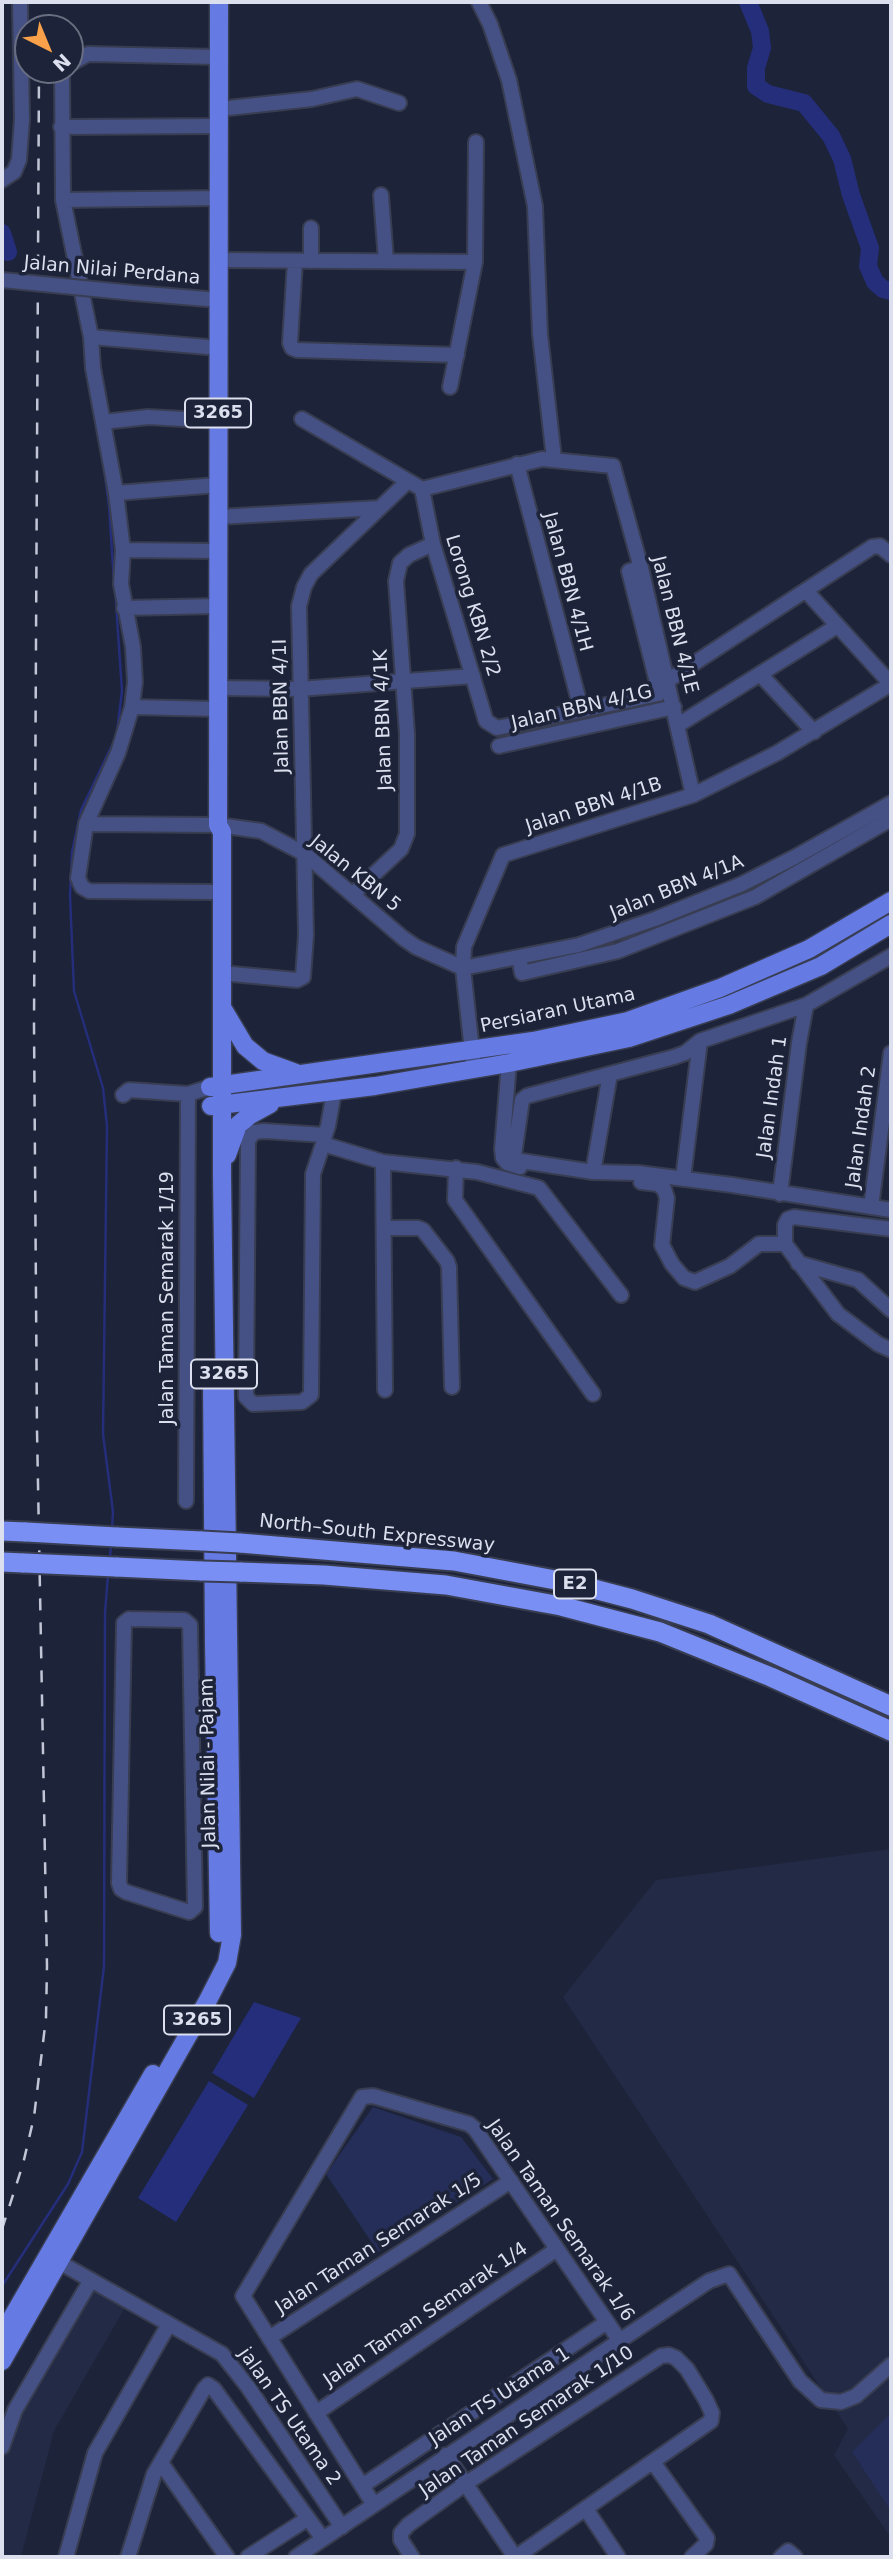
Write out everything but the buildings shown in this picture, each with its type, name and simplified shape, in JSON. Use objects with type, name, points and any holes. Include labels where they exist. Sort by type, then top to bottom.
[{"type":"highway","name":"North–South Expressway","points":[[2,1531],[240,1543],[454,1561],[570,1583],[632,1599],[709,1624],[891,1706]]},
{"type":"highway","name":"E2","points":[[2,1562],[324,1575],[446,1585],[561,1606],[660,1633],[771,1677],[891,1731]]},
{"type":"main road","name":"3265","points":[[216,1105],[213,892],[215,832],[218,825],[219,2]]},
{"type":"main road","name":"3265","points":[[216,1086],[221,1006],[222,832],[218,825]]},
{"type":"main road","name":"Persiaran Utama","points":[[216,1086],[533,1041],[628,1021],[720,988],[809,949],[891,901]]},
{"type":"main road","name":"Persiaran Utama","points":[[216,1105],[334,1092],[509,1063],[629,1038],[729,1005],[821,966],[891,924]]},
{"type":"main road","points":[[221,1006],[245,1046],[262,1061],[300,1074]]},
{"type":"main road","points":[[222,1176],[231,1139],[238,1125],[279,1099]]},
{"type":"main road","name":"Jalan Nilai - Pajam","points":[[216,1105],[222,1176],[223,1749]]},
{"type":"main road","name":"Jalan Nilai - Pajam","points":[[2,2361],[54,2259],[227,1963],[232,1935],[232,1893],[214,1643],[212,1367],[216,1105]]},
{"type":"main road","name":"Jalan Nilai - Pajam","points":[[2,2335],[54,2259]]},
{"type":"street","points":[[2,180],[14,172],[19,160],[22,119],[20,2]]},
{"type":"street","points":[[302,419],[422,489],[517,464],[554,459],[540,334],[535,206],[509,80],[490,24],[479,2]]},
{"type":"street","points":[[84,56],[88,54],[219,57]]},
{"type":"street","points":[[62,84],[63,200],[91,337],[93,368],[116,494],[122,550],[121,584],[133,647],[135,682],[132,708],[118,753],[86,824],[79,878],[82,887],[89,891],[213,892]]},
{"type":"street","points":[[61,127],[219,118],[357,89],[399,103]]},
{"type":"street","points":[[450,387],[475,261],[476,142]]},
{"type":"street","points":[[381,195],[386,261]]},
{"type":"street","points":[[63,200],[219,198]]},
{"type":"street","points":[[311,228],[311,261]]},
{"type":"street","points":[[219,260],[475,261]]},
{"type":"street","points":[[295,261],[290,343],[292,348],[457,355]]},
{"type":"street","name":"Jalan Nilai Perdana","points":[[2,280],[219,300]]},
{"type":"street","points":[[91,337],[219,348]]},
{"type":"street","points":[[103,422],[148,417],[218,421]]},
{"type":"street","name":"Jalan BBN 4/1E","points":[[554,459],[613,466],[641,568],[692,794]]},
{"type":"street","name":"Jalan BBN 4/1H","points":[[517,464],[581,709]]},
{"type":"street","name":"Jalan BBN 4/1I","points":[[221,973],[297,980],[303,977],[306,935],[299,606],[311,574],[408,481]]},
{"type":"street","points":[[116,494],[218,485]]},
{"type":"street","name":"Lorong KBN 2/2","points":[[422,489],[433,544],[486,721],[497,729],[581,709]]},
{"type":"street","points":[[218,517],[379,508]]},
{"type":"street","name":"Jalan BBN 4/1K","points":[[353,894],[401,849],[407,834],[407,734],[396,581],[400,563],[409,555],[433,544]]},
{"type":"street","points":[[667,681],[807,592],[872,547],[880,546],[889,553]]},
{"type":"street","points":[[122,550],[218,551]]},
{"type":"street","points":[[581,709],[658,695],[659,690],[629,571],[641,568]]},
{"type":"street","points":[[807,592],[891,684]]},
{"type":"street","points":[[124,608],[218,606]]},
{"type":"street","points":[[678,725],[837,626]]},
{"type":"street","points":[[760,674],[814,732]]},
{"type":"street","points":[[218,688],[299,689],[473,676]]},
{"type":"street","name":"Jalan BBN 4/1B","points":[[474,1069],[463,968],[464,947],[503,855],[692,794],[777,753],[891,684]]},
{"type":"street","name":"Jalan BBN 4/1G","points":[[499,746],[674,707]]},
{"type":"street","points":[[132,708],[218,709]]},
{"type":"street","name":"Jalan BBN 4/1A","points":[[463,968],[579,945],[655,919],[743,884],[806,852],[891,803]]},
{"type":"street","points":[[519,957],[522,973],[618,951],[755,897],[891,819]]},
{"type":"street","name":"Jalan KBN 5","points":[[86,824],[218,825],[261,831],[305,854],[416,947],[463,968]]},
{"type":"street","points":[[655,919],[661,934]]},
{"type":"street","points":[[891,956],[806,1005],[700,1041],[685,1053],[527,1096],[522,1100],[514,1155],[515,1160],[593,1172],[638,1173],[891,1210]]},
{"type":"street","name":"Jalan Indah 1","points":[[780,1194],[806,1005]]},
{"type":"street","points":[[683,1179],[700,1041]]},
{"type":"street","name":"Jalan Indah 2","points":[[871,1208],[891,1052]]},
{"type":"street","points":[[509,1063],[502,1149],[507,1163],[658,1184],[664,1189],[667,1198],[662,1245],[672,1264],[684,1278],[695,1282],[730,1266],[759,1244],[785,1244]]},
{"type":"street","points":[[593,1172],[610,1074]]},
{"type":"street","points":[[188,1094],[216,1086]]},
{"type":"street","points":[[123,1095],[129,1090],[188,1094],[216,1105]]},
{"type":"street","points":[[334,1092],[324,1140],[313,1174],[311,1395],[302,1402],[253,1404],[246,1397],[248,1140],[254,1132],[264,1131],[324,1140],[383,1162],[456,1168],[539,1188],[621,1295]]},
{"type":"street","name":"Jalan Taman Semarak 1/19","points":[[186,1501],[188,1094]]},
{"type":"street","points":[[383,1162],[385,1390]]},
{"type":"street","points":[[456,1168],[455,1200],[593,1394]]},
{"type":"street","points":[[891,1229],[794,1217],[788,1219],[785,1225],[785,1244],[838,1314],[878,1344],[891,1350]]},
{"type":"street","points":[[384,1228],[424,1230],[447,1261],[452,1387]]},
{"type":"street","points":[[798,1263],[858,1280],[891,1310]]},
{"type":"street","points":[[188,1367],[212,1367]]},
{"type":"street","points":[[129,1619],[184,1620],[190,1625],[191,1643],[195,1907],[189,1912],[126,1892],[121,1889],[119,1883],[124,1623],[129,1619]]},
{"type":"street","points":[[191,1643],[214,1643]]},
{"type":"street","points":[[193,1749],[223,1749]]},
{"type":"street","name":"Jalan Taman Semarak 1/6","points":[[374,2505],[243,2296],[362,2097],[373,2095],[469,2124],[475,2129],[620,2341]]},
{"type":"street","name":"Jalan Taman Semarak 1/5","points":[[269,2338],[511,2181]]},
{"type":"street","name":"Jalan Taman Semarak 1/4","points":[[316,2413],[557,2249]]},
{"type":"street","name":"jalan TS Utama 2","points":[[54,2259],[212,2347],[233,2366],[342,2527]]},
{"type":"street","name":"Jalan TS Utama 1","points":[[296,2557],[709,2281],[729,2274],[800,2381],[821,2400],[841,2402],[856,2396],[891,2365]]},
{"type":"street","points":[[2,2447],[15,2410],[91,2280]]},
{"type":"street","points":[[362,2486],[607,2322]]},
{"type":"street","points":[[66,2557],[95,2453],[170,2323]]},
{"type":"street","name":"Jalan Taman Semarak 1/10","points":[[406,2555],[401,2533],[408,2525],[465,2484],[661,2356],[669,2355],[676,2358],[691,2376],[712,2413],[711,2421],[653,2462]]},
{"type":"street","points":[[128,2557],[154,2474],[208,2385],[214,2389],[323,2539]]},
{"type":"street","points":[[446,2455],[515,2557],[653,2462],[708,2541],[692,2557]]},
{"type":"street","points":[[161,2463],[227,2557]]},
{"type":"street","points":[[586,2509],[618,2557]]},
{"type":"street","points":[[248,2557],[307,2519]]},
{"type":"shaded area","points":[[891,1849],[891,2538],[834,2455],[848,2429],[563,1997],[656,1880]]},
{"type":"shaded area","points":[[254,2002],[301,2018],[254,2098],[212,2073]]},
{"type":"shaded area","points":[[209,2081],[248,2105],[176,2222],[138,2198]]},
{"type":"shaded area","points":[[373,2107],[461,2137],[493,2179],[378,2252],[326,2174]]},
{"type":"shaded area","points":[[91,2279],[130,2299],[54,2431],[21,2557],[2,2557],[2,2459],[15,2409]]},
{"type":"shaded area","points":[[891,2413],[891,2511],[852,2452]]},
{"type":"waterway","points":[[748,2],[760,31],[762,48],[756,68],[756,86],[768,94],[804,103],[831,136],[842,159],[851,195],[870,248],[868,266],[875,282],[883,289],[891,291]]},
{"type":"waterway","points":[[2,233],[8,252]]},
{"type":"waterway","points":[[102,453],[114,582]]},
{"type":"waterway","points":[[115,589],[122,691],[117,732]]},
{"type":"waterway","points":[[112,1530],[113,1512],[103,1434],[107,1126],[103,1088],[74,991],[70,895],[72,852],[81,810],[115,739]]},
{"type":"waterway","points":[[110,1558],[111,1543]]},
{"type":"waterway","points":[[2,2286],[68,2184],[82,2152],[104,1966],[105,1613],[108,1575]]},
{"type":"railway","points":[[40,2],[40,14]]},
{"type":"railway","points":[[2,2229],[23,2164],[34,2117],[46,2018],[47,1966],[37,1430],[34,1024],[39,84]]}]
